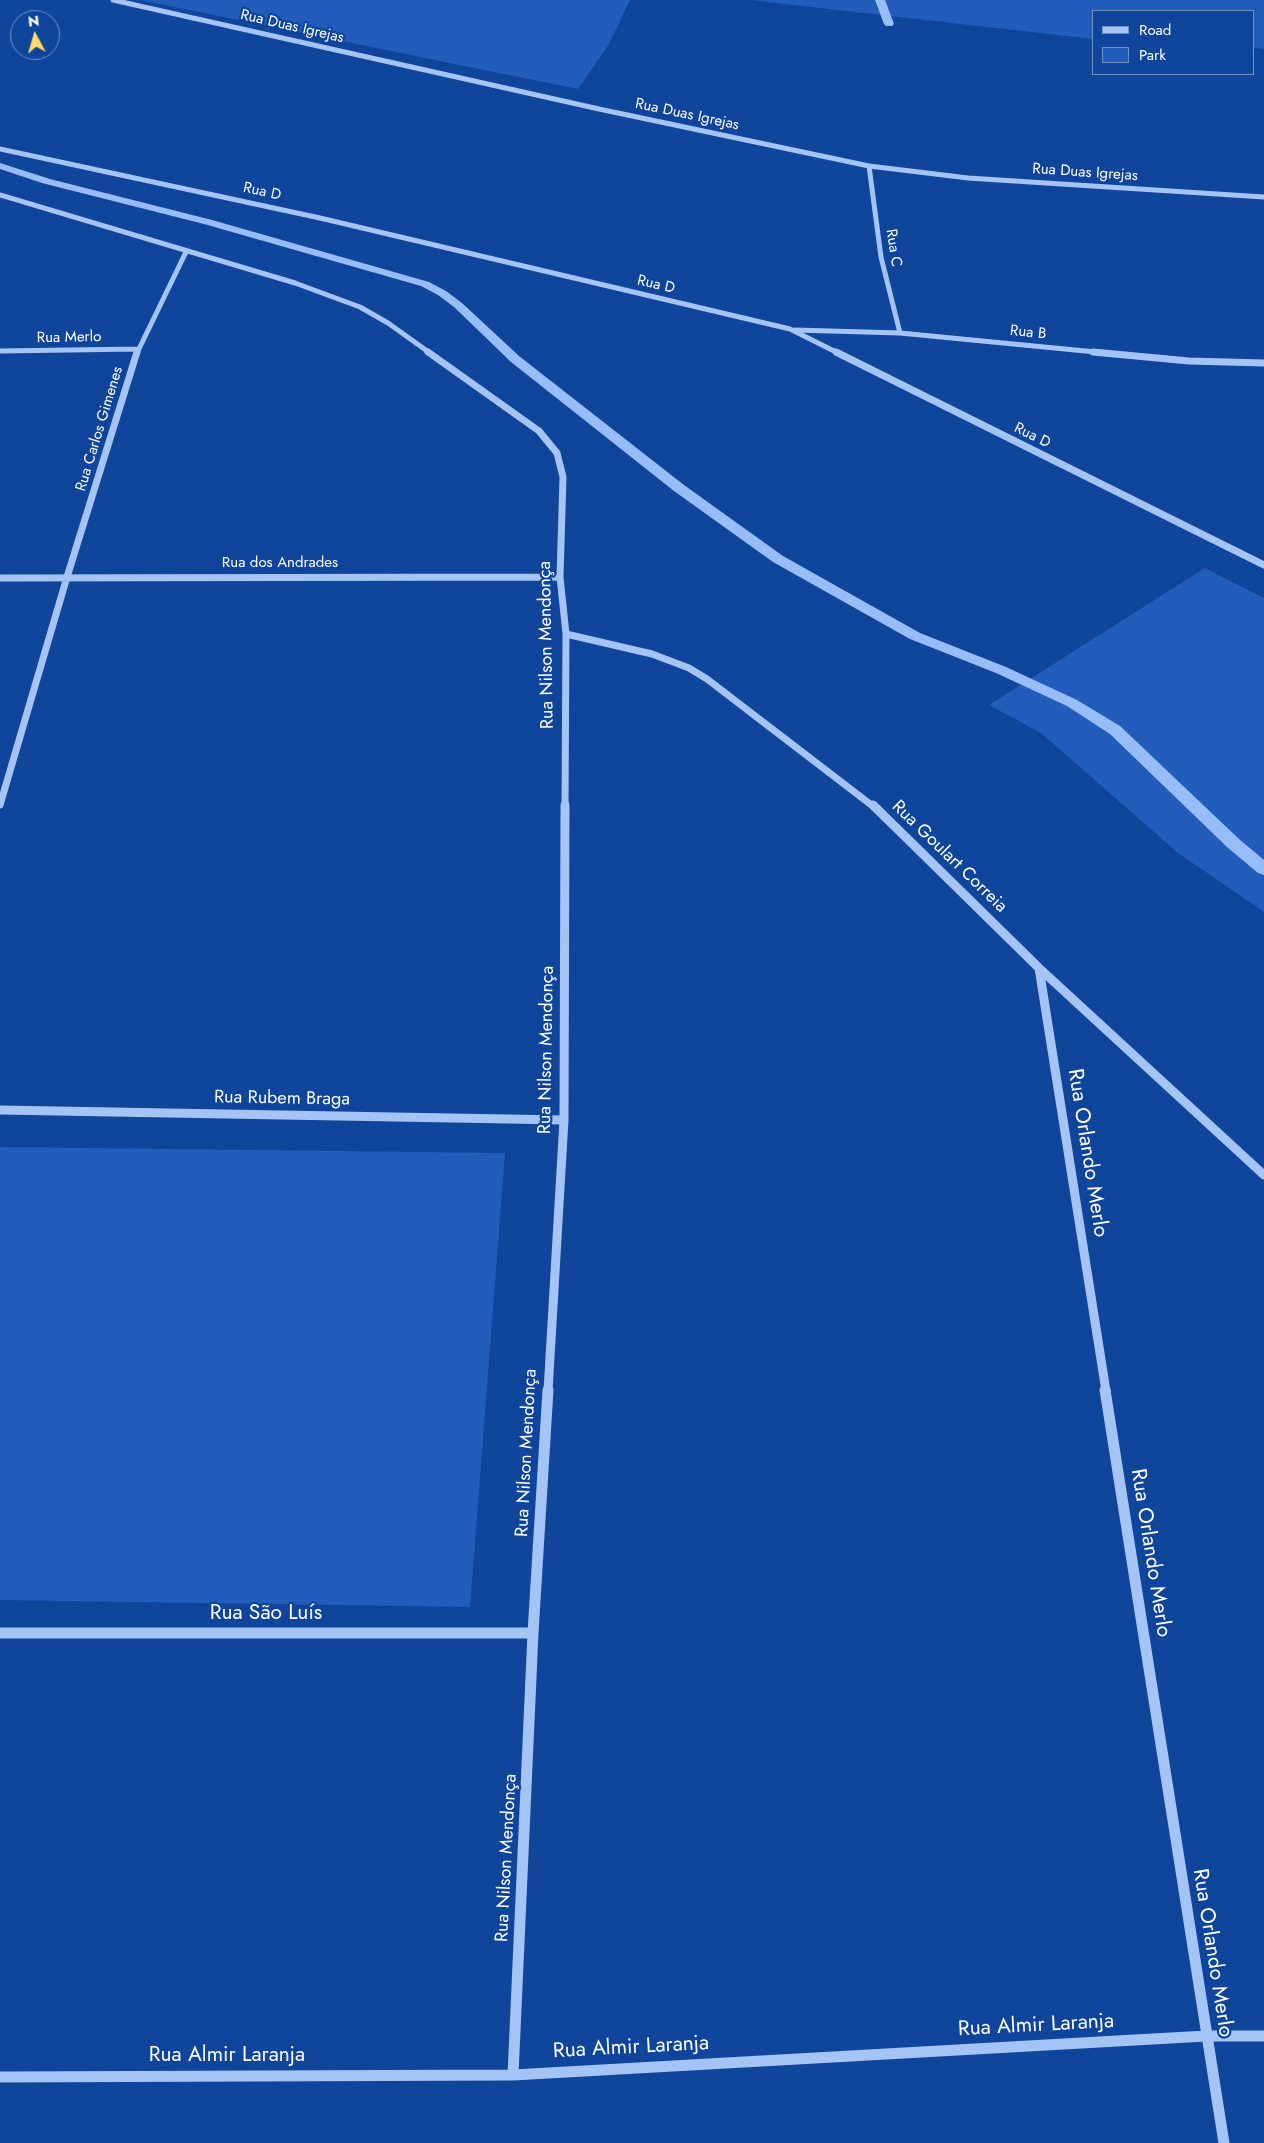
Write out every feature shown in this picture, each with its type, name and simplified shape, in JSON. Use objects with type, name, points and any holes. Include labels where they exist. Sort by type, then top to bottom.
[{"type":"street","name":"Rua Duas Igrejas","points":[[113,0],[609,112],[869,166],[968,178],[1264,196]]},
{"type":"street","name":"Rua D","points":[[0,149],[320,218],[790,329],[1264,565]]},
{"type":"street","name":"Rua C","points":[[869,166],[881,257],[900,333]]},
{"type":"street","points":[[0,195],[186,252]]},
{"type":"street","name":"Rua Carlos Gimenes","points":[[0,806],[67,577],[138,349],[186,252]]},
{"type":"street","name":"Rua Nilson Mendonça","points":[[186,252],[295,283],[360,308],[388,323],[540,431],[557,453],[563,477],[560,577],[566,634],[564,1120],[533,1633],[513,2075]]},
{"type":"street","name":"Rua B","points":[[790,329],[900,333],[1189,361],[1264,363]]},
{"type":"street","name":"Rua Merlo","points":[[0,351],[138,349]]},
{"type":"street","name":"Rua dos Andrades","points":[[0,578],[560,577]]},
{"type":"street","name":"Rua Goulart Correia","points":[[566,634],[673,660],[707,679],[865,798],[1039,968],[1264,1175]]},
{"type":"street","name":"Rua Orlando Merlo","points":[[1039,968],[1224,2143]]},
{"type":"street","name":"Rua Rubem Braga","points":[[0,1110],[564,1120]]},
{"type":"street","name":"Rua São Luís","points":[[0,1632],[533,1633]]},
{"type":"street","name":"Rua Almir Laranja","points":[[0,2077],[513,2075],[1206,2036],[1264,2036]]},
{"type":"green space","points":[[140,0],[630,0],[609,44],[578,89]]},
{"type":"green space","points":[[750,0],[1264,0],[1264,49],[1254,48],[1254,10],[1092,10],[1092,39]]},
{"type":"green space","points":[[1205,568],[1264,598],[1264,912],[1178,853],[1041,733],[989,705]]},
{"type":"green space","points":[[0,1147],[505,1153],[470,1607],[0,1600]]},
{"type":"waterway","points":[[880,0],[889,24]]},
{"type":"waterway","points":[[0,166],[46,181],[208,222],[425,284],[442,293],[458,305],[515,359],[679,488],[778,559],[915,636],[1001,670],[1072,703],[1115,730],[1233,843],[1264,869]]}]
